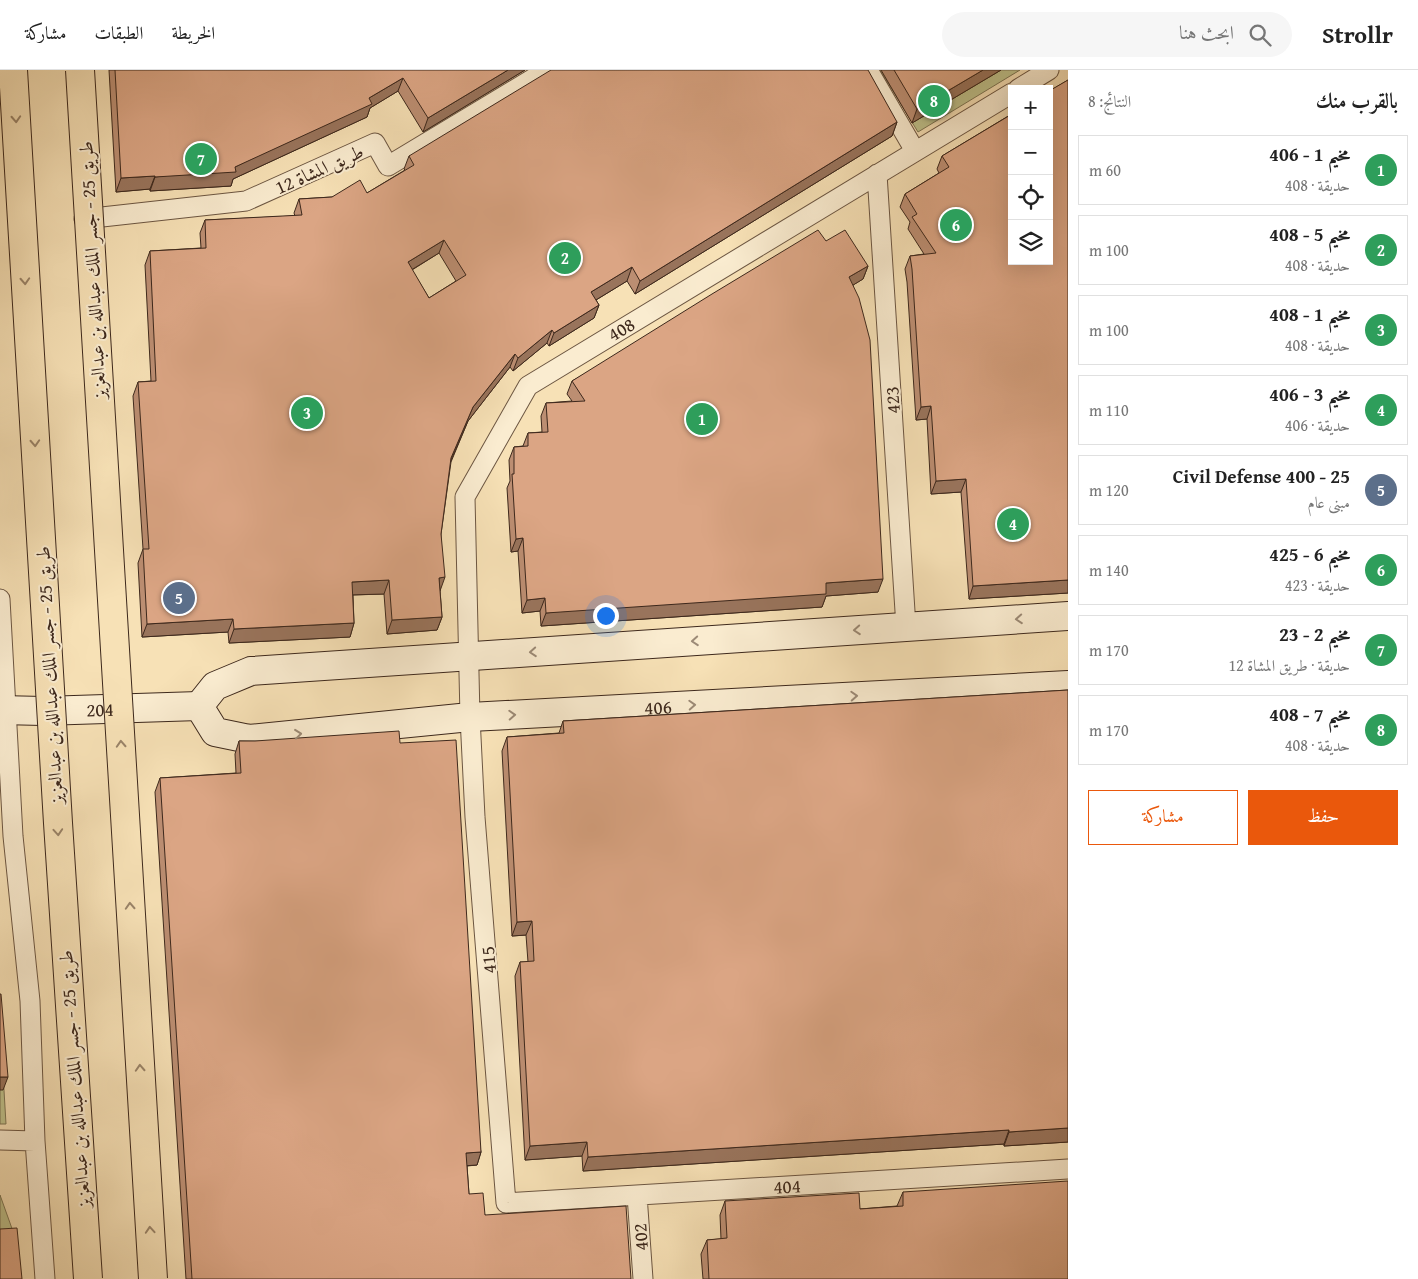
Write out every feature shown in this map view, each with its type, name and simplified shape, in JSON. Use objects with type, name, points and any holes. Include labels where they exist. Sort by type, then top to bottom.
[{"type":"main road","name":"طريق 25 - جسر الملك عبدالله بن عبدالعزيز","points":[[13,70],[56,793],[88,1279]]},
{"type":"main road","name":"طريق 25 - جسر الملك عبدالله بن عبدالعزيز","points":[[80,70],[153,1279]]},
{"type":"street","name":"طريق المشاة 12","points":[[84,219],[246,201],[375,143],[388,166],[546,70]]},
{"type":"street","points":[[868,70],[915,151]]},
{"type":"street","points":[[1025,85],[1049,70]]},
{"type":"street","name":"408","points":[[470,717],[465,497],[528,386],[1008,95]]},
{"type":"street","name":"423","points":[[877,174],[906,626]]},
{"type":"street","points":[[0,599],[4,710],[13,836],[30,1001],[35,1142],[45,1279]]},
{"type":"street","points":[[199,706],[215,686],[251,670],[1068,616]]},
{"type":"street","name":"406","points":[[199,706],[215,732],[249,739],[470,717],[1068,685]]},
{"type":"street","name":"204","points":[[4,710],[199,706]]},
{"type":"street","name":"415","points":[[470,717],[506,1203]]},
{"type":"street","points":[[0,1140],[35,1142]]},
{"type":"street","name":"404","points":[[506,1203],[1068,1169]]},
{"type":"street","name":"402","points":[[637,1195],[644,1279]]},
{"type":"green space","points":[[880,70],[1020,70],[918,132]]},
{"type":"green space","points":[[0,1023],[6,1124],[0,1124]]},
{"type":"green space","points":[[0,1195],[15,1237],[0,1279]]},
{"type":"building","points":[[115,70],[508,70],[428,118],[403,78],[369,98],[372,104],[235,167],[236,172],[121,178]]},
{"type":"building","points":[[551,70],[868,70],[897,122],[640,281],[632,267],[591,292],[599,305],[554,333],[552,330],[518,358],[515,354],[473,407],[451,458],[441,534],[445,577],[439,578],[442,617],[392,620],[389,580],[352,582],[354,623],[234,629],[233,619],[147,624],[143,549],[149,549],[138,382],[156,381],[150,251],[206,248],[205,220],[302,215],[299,199],[332,197],[360,180],[367,193],[414,165],[409,156]],"holes":[[[444,240],[466,275],[429,298],[408,262]]]},
{"type":"building","points":[[894,70],[983,70],[917,109]]},
{"type":"building","points":[[1068,80],[1068,580],[973,586],[966,479],[936,481],[931,406],[921,407],[910,256],[936,253],[912,217],[917,214],[905,194],[949,167],[942,156],[1008,116],[1008,265],[1053,265],[1053,89]]},
{"type":"building","points":[[818,230],[826,241],[845,230],[868,266],[849,277],[859,298],[870,340],[883,579],[826,583],[826,594],[546,613],[545,598],[527,600],[523,538],[516,539],[512,474],[514,474],[514,447],[528,446],[528,433],[548,432],[546,403],[585,401],[572,381]]},
{"type":"building","points":[[1068,690],[1068,1128],[1009,1132],[1009,1130],[588,1157],[587,1142],[530,1146],[520,962],[534,961],[532,921],[517,922],[507,737],[564,733],[563,721]]},
{"type":"building","points":[[399,731],[400,743],[456,740],[481,1152],[466,1153],[469,1194],[483,1193],[485,1215],[626,1206],[631,1279],[192,1279],[160,778],[241,773],[239,741]]},
{"type":"building","points":[[1,994],[8,1077],[0,1077]]},
{"type":"building","points":[[1068,1181],[1068,1279],[709,1279],[707,1240],[727,1238],[725,1201],[859,1193],[860,1209],[903,1206],[903,1192]]},
{"type":"building","points":[[17,1228],[22,1279],[0,1279],[0,1229]]},
{"type":"place","name":"مخيم 7 - 408","points":[[934,101]]},
{"type":"place","name":"مخيم 2 - 23","points":[[201,159]]},
{"type":"place","name":"مخيم 6 - 425","points":[[956,225]]},
{"type":"place","name":"مخيم 5 - 408","points":[[565,258]]},
{"type":"place","name":"مخيم 1 - 408","points":[[307,413]]},
{"type":"place","name":"مخيم 1 - 406","points":[[702,419]]},
{"type":"place","name":"مخيم 3 - 406","points":[[1013,524]]},
{"type":"place","name":"Civil Defense 400 - 25","points":[[179,598]]}]
